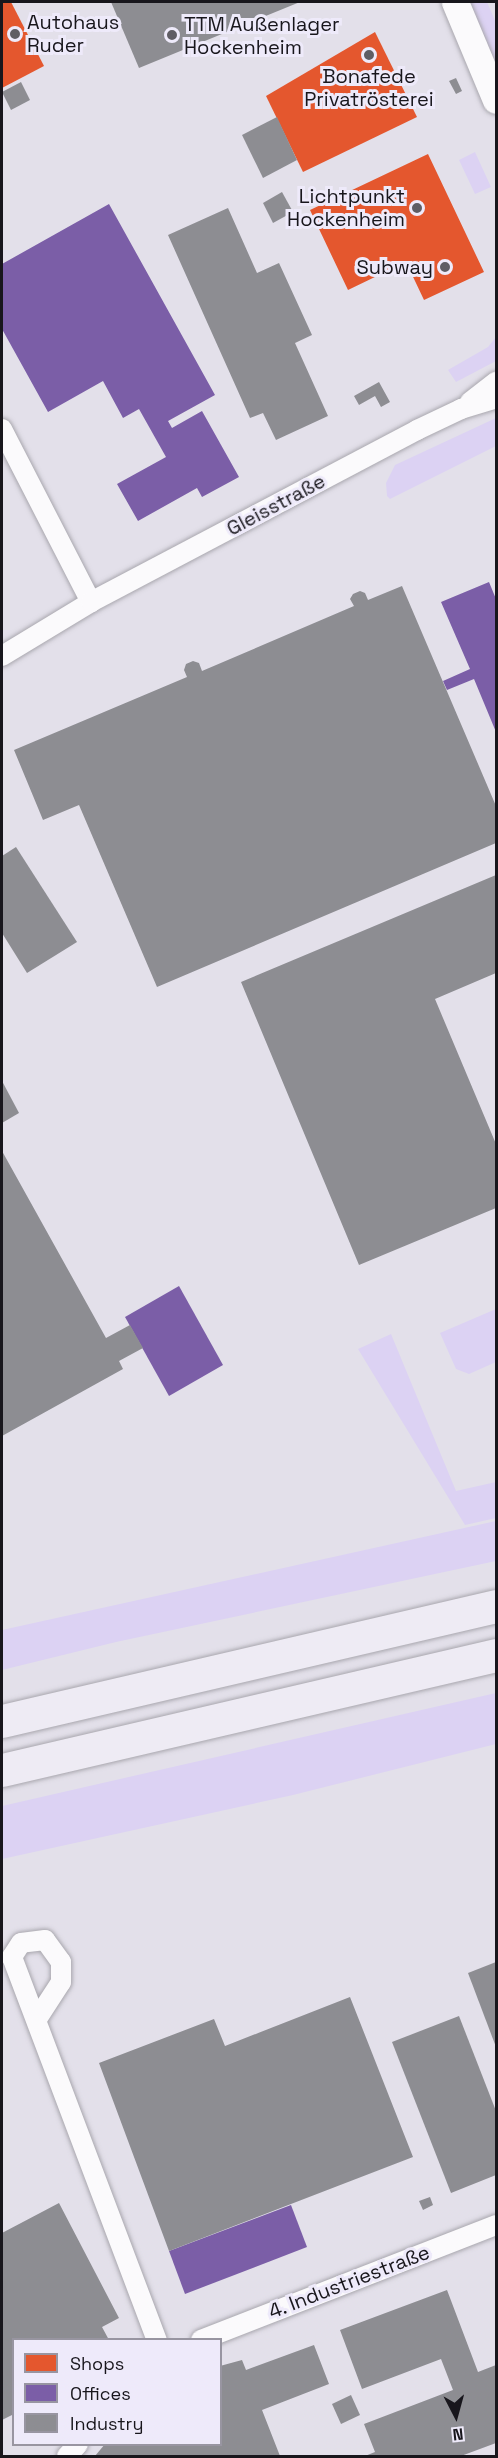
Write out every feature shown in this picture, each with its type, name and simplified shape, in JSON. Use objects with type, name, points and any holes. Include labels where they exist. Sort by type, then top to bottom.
[{"type":"highway","points":[[2,1721],[496,1606]]},
{"type":"highway","points":[[2,1770],[496,1655]]},
{"type":"main road","points":[[455,2],[496,100]]},
{"type":"street","name":"Gleisstraße","points":[[2,656],[91,603],[461,409],[496,382]]},
{"type":"street","name":"Gleisstraße","points":[[461,409],[496,398]]},
{"type":"street","points":[[2,429],[91,603]]},
{"type":"street","points":[[38,2019],[156,2338]]},
{"type":"street","name":"4. Industriestraße","points":[[206,2338],[496,2224]]},
{"type":"shaded area","points":[[464,2],[487,2],[496,23],[496,65],[476,30]]},
{"type":"shaded area","points":[[475,152],[491,187],[475,194],[459,160]]},
{"type":"shaded area","points":[[496,337],[496,361],[456,382],[448,370],[488,347]]},
{"type":"shaded area","points":[[496,418],[496,446],[390,499],[387,496],[386,483],[395,465]]},
{"type":"shaded area","points":[[496,1309],[496,1362],[469,1374],[456,1369],[440,1333]]},
{"type":"shaded area","points":[[391,1334],[456,1491],[496,1482],[496,1518],[465,1525],[358,1349]]},
{"type":"shaded area","points":[[496,1521],[496,1561],[116,1642],[2,1670],[2,1630]]},
{"type":"shaded area","points":[[496,1693],[496,1744],[293,1795],[2,1859],[2,1806]]},
{"type":"building: Shops","name":"Autohaus Ruder","points":[[2,2],[11,2],[44,66],[2,88]]},
{"type":"building: Shops","points":[[375,32],[417,117],[303,172],[266,96]]},
{"type":"building: Shops","points":[[428,154],[484,272],[424,300],[406,262],[348,290],[310,210]]},
{"type":"building: Offices","points":[[109,204],[215,395],[168,421],[172,428],[202,411],[239,477],[202,497],[197,488],[138,521],[117,484],[166,457],[139,409],[123,418],[103,381],[48,412],[2,329],[2,264]]},
{"type":"building: Offices","points":[[489,582],[496,599],[496,732],[474,679],[447,690],[443,681],[470,669],[441,602]]},
{"type":"building: Offices","points":[[179,1286],[223,1365],[169,1396],[125,1317]]},
{"type":"building: Offices","points":[[291,2205],[307,2247],[185,2294],[169,2251]]},
{"type":"building: Industry","name":"TTM Außenlager Hockenheim","points":[[111,2],[300,2],[139,68]]},
{"type":"building: Industry","points":[[456,78],[462,91],[456,94],[449,81]]},
{"type":"building: Industry","points":[[21,82],[30,100],[11,110],[2,92]]},
{"type":"building: Industry","points":[[277,117],[297,160],[263,178],[242,135]]},
{"type":"building: Industry","points":[[282,192],[293,212],[273,223],[263,203]]},
{"type":"building: Industry","points":[[228,208],[257,273],[279,263],[312,335],[295,343],[328,416],[276,440],[263,413],[250,418],[168,235]]},
{"type":"building: Industry","points":[[379,382],[390,402],[381,407],[375,396],[359,405],[354,396]]},
{"type":"building: Industry","points":[[402,586],[496,806],[496,843],[157,987],[79,805],[43,820],[14,750],[187,677],[184,670],[186,664],[193,661],[199,663],[202,671],[354,606],[350,599],[353,594],[360,591],[365,593],[368,600]]},
{"type":"building: Industry","points":[[16,847],[77,942],[27,973],[2,933],[2,856]]},
{"type":"building: Industry","points":[[496,875],[496,973],[435,999],[496,1144],[496,1208],[359,1265],[241,982]]},
{"type":"building: Industry","points":[[2,1081],[19,1113],[2,1123]]},
{"type":"building: Industry","points":[[2,1151],[106,1338],[130,1325],[143,1348],[119,1361],[123,1369],[2,1436]]},
{"type":"building: Industry","points":[[496,1962],[496,2047],[468,1973]]},
{"type":"building: Industry","points":[[350,1997],[413,2157],[169,2251],[99,2063],[214,2019],[225,2046]]},
{"type":"building: Industry","points":[[459,2016],[496,2111],[496,2175],[451,2193],[392,2042]]},
{"type":"building: Industry","points":[[430,2197],[433,2205],[423,2210],[419,2201]]},
{"type":"building: Industry","points":[[59,2203],[119,2318],[102,2327],[108,2338],[12,2338],[12,2415],[2,2420],[2,2233]]},
{"type":"building: Industry","points":[[447,2290],[478,2372],[496,2365],[496,2443],[461,2456],[365,2456],[375,2452],[364,2424],[453,2390],[441,2359],[362,2389],[340,2330]]},
{"type":"building: Industry","points":[[314,2345],[329,2384],[262,2410],[280,2456],[95,2456],[103,2446],[222,2446],[222,2365],[242,2360],[246,2370]]},
{"type":"building: Industry","points":[[351,2395],[360,2415],[341,2424],[332,2404]]},
{"type":"place","name":"Autohaus Ruder","points":[[15,34]]},
{"type":"place","name":"TTM Außenlager Hockenheim","points":[[172,35]]},
{"type":"place","name":"Bonafede Privatrösterei","points":[[369,55]]},
{"type":"place","name":"Lichtpunkt Hockenheim","points":[[417,208]]},
{"type":"place","name":"Subway","points":[[445,267]]}]
